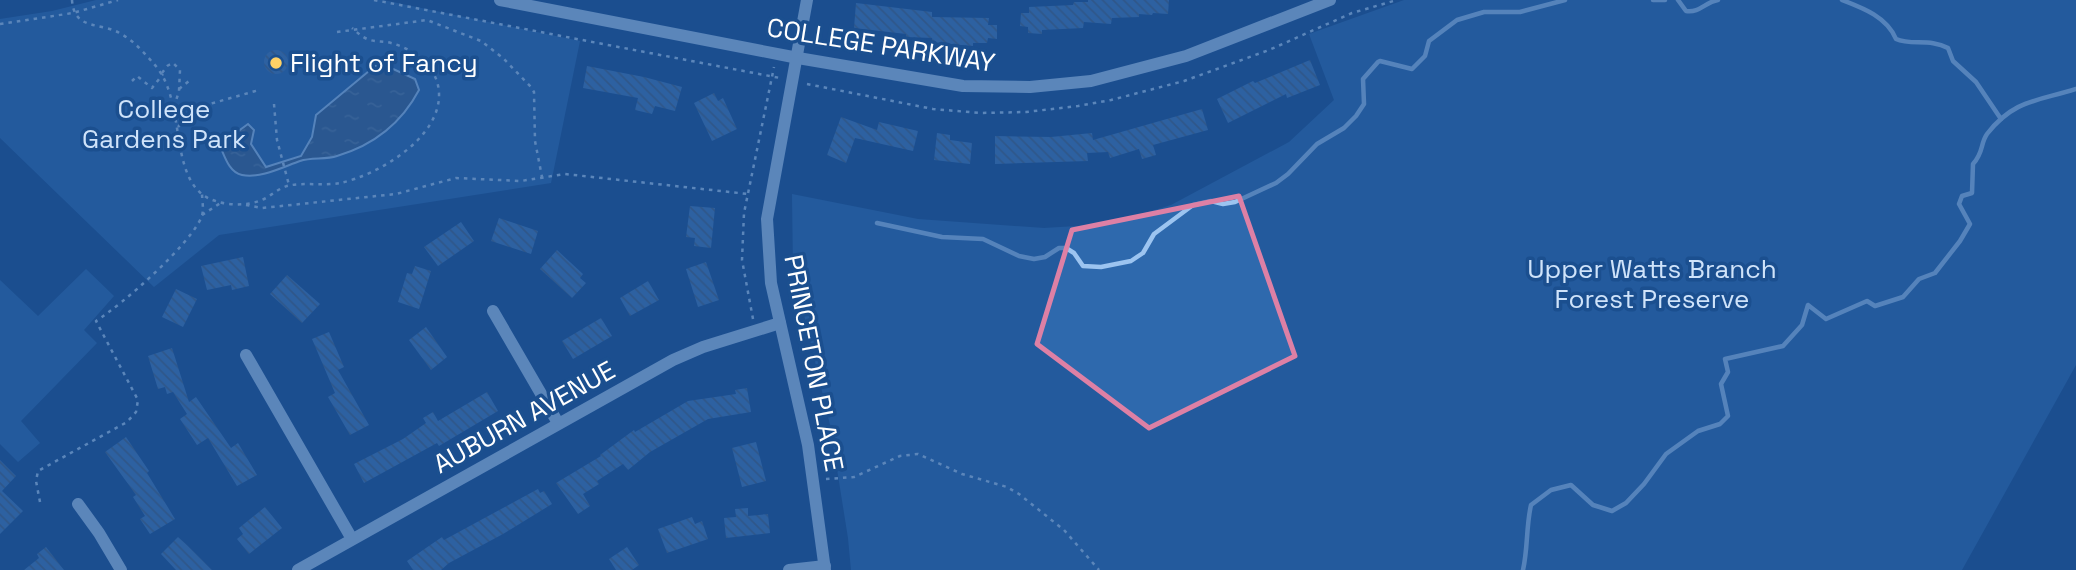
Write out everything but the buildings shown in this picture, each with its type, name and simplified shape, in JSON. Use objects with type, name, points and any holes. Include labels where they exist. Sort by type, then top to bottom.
[{"type":"street","name":"COLLEGE PARKWAY","points":[[500,0],[549,5],[777,54],[963,86],[1042,86],[1091,80],[1185,57],[1330,0]]},
{"type":"street","name":"PRINCETON PLACE","points":[[807,0],[767,219],[771,283],[808,445],[825,568]]},
{"type":"street","points":[[493,311],[558,423]]},
{"type":"street","name":"AUBURN AVENUE","points":[[298,570],[673,360],[703,347],[780,323]]},
{"type":"street","points":[[246,355],[352,540]]},
{"type":"street","points":[[78,504],[121,570]]},
{"type":"street","points":[[789,570],[825,568]]},
{"type":"path","points":[[72,0],[73,13],[80,21],[121,33],[162,73],[168,84],[184,164],[194,185],[202,193],[222,202],[262,208],[396,194],[456,178],[505,181],[565,174],[748,194]]},
{"type":"path","points":[[0,24],[73,13],[117,0]]},
{"type":"path","points":[[427,20],[429,10]]},
{"type":"path","points":[[337,32],[427,20],[481,41],[503,58],[534,92],[535,141],[542,177]]},
{"type":"path","points":[[243,204],[259,202],[289,185],[320,186],[365,176],[400,155],[426,131],[435,118],[439,93],[430,68],[407,48],[389,42],[372,41],[352,28]]},
{"type":"path","points":[[755,330],[742,260],[744,214],[777,54]]},
{"type":"path","points":[[132,81],[137,76],[152,88],[170,64],[179,67],[179,89],[173,109]]},
{"type":"path","points":[[179,89],[189,81]]},
{"type":"path","points":[[178,127],[199,107],[259,90]]},
{"type":"path","points":[[274,104],[277,140],[289,185]]},
{"type":"path","points":[[202,193],[202,215]]},
{"type":"path","points":[[40,502],[36,481],[38,471],[119,427],[132,417],[138,406],[138,400],[96,321],[175,253],[202,215],[222,202]]},
{"type":"path","points":[[816,477],[829,480],[855,477],[900,456],[918,454],[962,474],[1007,487],[1019,494],[1064,530],[1099,570]]},
{"type":"highlighted area","points":[[1239,196],[1295,356],[1149,428],[1037,344],[1072,230]]},
{"type":"green space","name":"College Gardens Park","points":[[96,0],[383,0],[580,41],[551,183],[219,235],[154,287],[0,138],[0,19],[52,11]]},
{"type":"green space","name":"Upper Watts Branch Forest Preserve","points":[[1404,0],[2076,0],[2076,365],[1962,570],[851,570],[830,425],[793,268],[792,194],[918,219],[1044,228],[1110,224],[1171,205],[1289,142],[1334,100],[1309,34]]},
{"type":"green space","points":[[86,269],[114,296],[84,330],[97,343],[21,421],[40,443],[18,462],[0,444],[0,280],[38,316]]},
{"type":"water","points":[[375,66],[391,68],[415,79],[419,90],[404,113],[385,132],[363,146],[337,156],[305,160],[264,174],[242,175],[231,167],[220,146],[223,136],[237,132],[248,124],[254,130],[251,144],[266,167],[301,156],[312,137],[316,115]]},
{"type":"waterway","points":[[877,223],[942,237],[983,239],[1019,256],[1034,259],[1045,257],[1059,248],[1066,248],[1074,253],[1083,266],[1101,267],[1131,261],[1143,253],[1154,234],[1193,205],[1211,201],[1223,204],[1235,202],[1276,183],[1288,174],[1317,144],[1344,128],[1356,116],[1364,104],[1363,79],[1378,62],[1412,69],[1425,56],[1429,41],[1457,20],[1484,12],[1520,12],[1565,0]]},
{"type":"waterway","points":[[1653,0],[1665,0]]},
{"type":"waterway","points":[[1678,0],[1686,11],[1699,9],[1718,0]]},
{"type":"waterway","points":[[1842,0],[1880,19],[1896,39],[1934,43],[1948,48],[1953,61],[1976,82],[2001,119]]},
{"type":"waterway","points":[[1523,570],[1531,505],[1551,490],[1571,485],[1593,505],[1612,511],[1626,503],[1666,454],[1698,431],[1720,424],[1728,416],[1721,384],[1728,372],[1725,359],[1783,346],[1802,325],[1808,305],[1826,319],[1867,301],[1875,306],[1903,297],[1919,279],[1935,273],[1970,224],[1959,204],[1962,196],[1972,193],[1973,164],[1987,134],[2017,108],[2076,89]]},
{"type":"place","name":"Flight of Fancy","points":[[276,63]]}]
